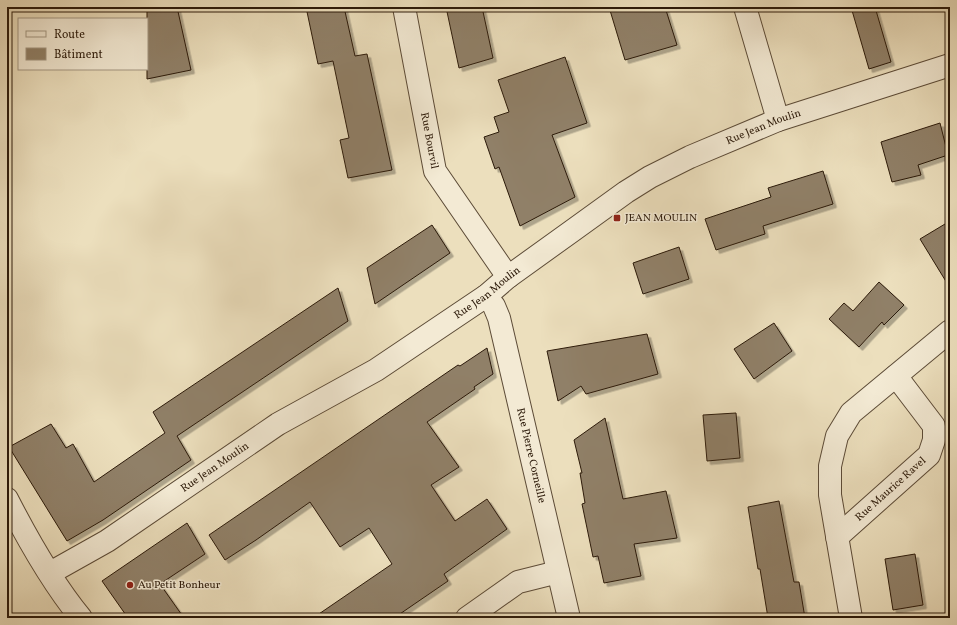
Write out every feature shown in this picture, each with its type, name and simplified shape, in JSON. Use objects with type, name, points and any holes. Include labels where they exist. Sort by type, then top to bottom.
[{"type":"street","name":"Rue Bourvil","points":[[404,7],[435,171],[508,277]]},
{"type":"street","points":[[745,7],[778,120]]},
{"type":"street","name":"Rue Jean Moulin","points":[[50,574],[107,541],[278,424],[376,370],[486,296],[508,277],[626,192],[650,177],[690,157],[778,120],[950,65]]},
{"type":"street","name":"Rue Pierre Corneille","points":[[486,296],[494,306],[500,318],[569,618]]},
{"type":"street","points":[[851,618],[830,495],[830,466],[838,436],[851,413],[950,331]]},
{"type":"street","name":"Rue Maurice Ravel","points":[[837,537],[929,455],[934,440],[934,426],[896,376]]},
{"type":"street","points":[[7,499],[17,520],[50,574],[80,617]]},
{"type":"street","points":[[467,618],[518,582],[558,572]]},
{"type":"building","points":[[147,7],[177,7],[191,70],[147,79]]},
{"type":"building","points":[[306,7],[344,7],[355,56],[367,54],[392,170],[348,178],[340,140],[349,138],[333,61],[318,64]]},
{"type":"building","points":[[446,7],[482,7],[493,58],[459,68]]},
{"type":"building","points":[[609,7],[665,7],[677,45],[625,60]]},
{"type":"building","points":[[851,7],[875,7],[891,62],[869,69]]},
{"type":"building","points":[[565,57],[587,123],[552,135],[575,197],[520,226],[499,167],[495,169],[484,137],[499,132],[494,117],[509,112],[498,80]]},
{"type":"building","points":[[940,123],[948,155],[918,165],[921,175],[892,182],[881,142]]},
{"type":"building","points":[[823,171],[833,204],[763,226],[765,234],[716,250],[705,219],[771,197],[768,188]]},
{"type":"building","points":[[950,221],[950,288],[920,239]]},
{"type":"building","points":[[432,225],[450,253],[375,304],[367,268]]},
{"type":"building","points":[[679,247],[689,279],[643,294],[633,263]]},
{"type":"building","points":[[879,282],[904,305],[884,325],[882,322],[859,347],[829,319],[844,303],[853,311]]},
{"type":"building","points":[[338,288],[348,321],[177,436],[191,460],[103,520],[67,541],[9,447],[51,424],[66,448],[73,444],[94,482],[165,433],[153,412]]},
{"type":"building","points":[[774,323],[792,351],[754,379],[734,349]]},
{"type":"building","points":[[647,334],[658,374],[586,394],[581,386],[558,401],[547,351]]},
{"type":"building","points":[[487,348],[493,374],[474,387],[475,389],[427,422],[459,467],[431,485],[455,521],[487,499],[507,529],[444,574],[448,581],[394,618],[313,618],[392,564],[369,528],[340,547],[310,502],[225,560],[209,535],[458,365],[460,366]]},
{"type":"building","points":[[736,413],[740,458],[707,461],[703,415]]},
{"type":"building","points":[[605,418],[623,499],[666,491],[677,538],[634,544],[641,576],[604,583],[598,556],[593,557],[582,504],[585,503],[580,473],[582,473],[574,440]]},
{"type":"building","points":[[779,501],[794,582],[799,582],[805,618],[768,618],[748,507]]},
{"type":"building","points":[[187,523],[205,554],[160,584],[184,618],[128,618],[102,581]]},
{"type":"building","points":[[915,554],[923,605],[893,610],[885,559]]},
{"type":"place","name":"JEAN MOULIN","points":[[617,218]]},
{"type":"place","name":"Au Petit Bonheur","points":[[130,585]]}]
